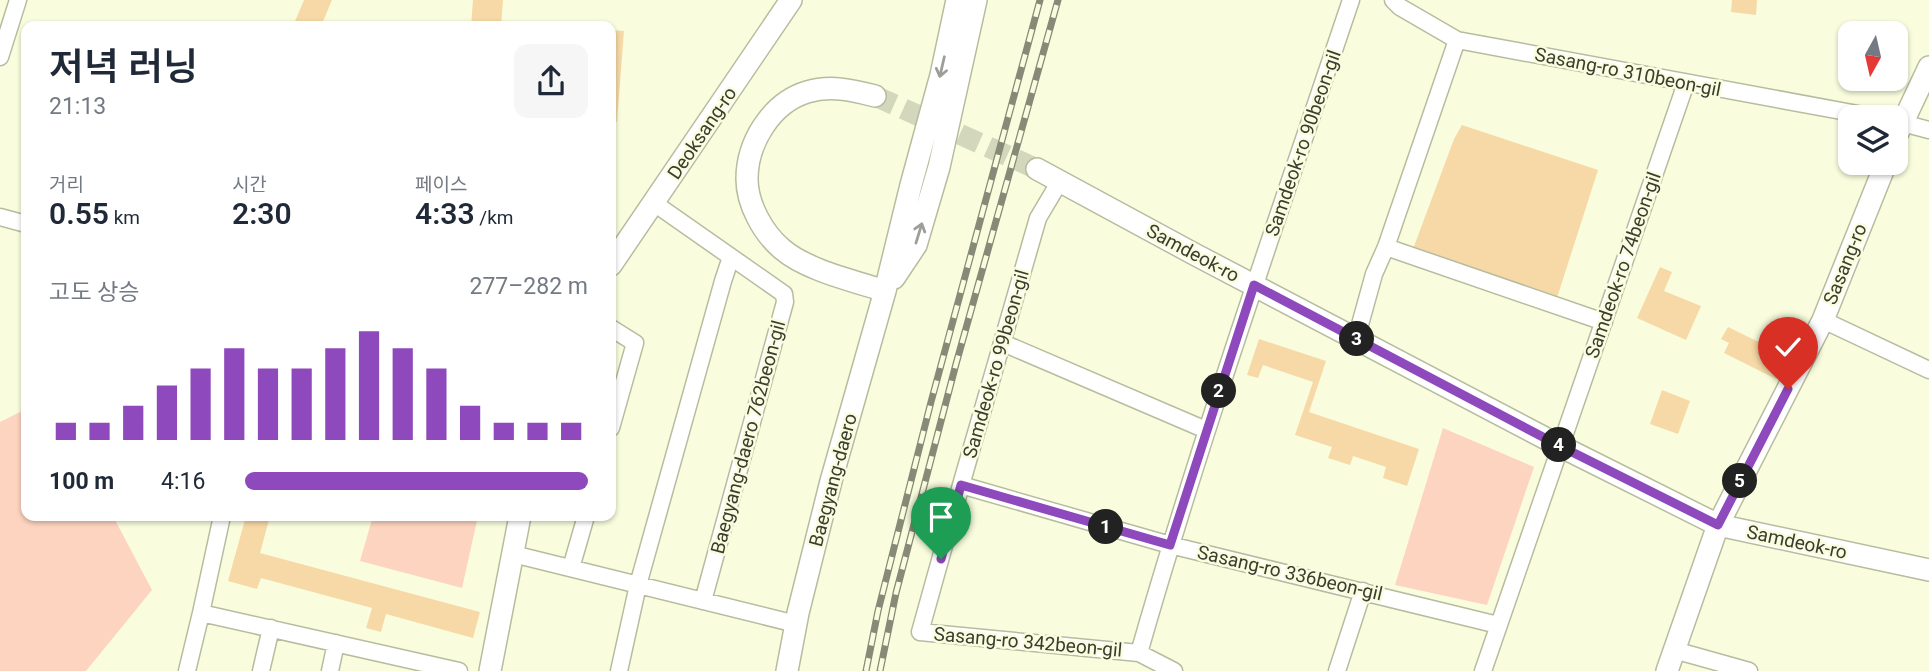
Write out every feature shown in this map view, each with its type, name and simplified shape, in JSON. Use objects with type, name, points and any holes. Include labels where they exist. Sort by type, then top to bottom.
[{"type":"main road","name":"Deoksang-ro","points":[[616,258],[791,0]]},
{"type":"main road","name":"Baegyang-daero","points":[[787,671],[831,481],[885,291],[941,75],[957,0]]},
{"type":"main road","name":"Baegyang-daero","points":[[885,291],[916,245],[939,167],[976,0]]},
{"type":"main road","points":[[1908,106],[1929,67]]},
{"type":"main road","points":[[875,96],[845,89],[821,89],[804,93],[783,104],[768,120],[756,139],[747,180],[751,202],[760,222],[770,238],[783,250],[803,263],[885,291]]},
{"type":"main road","name":"Samdeok-ro","points":[[1037,169],[1560,446],[1718,525],[1929,570]]},
{"type":"main road","name":"Sasang-ro","points":[[1667,671],[1718,525],[1823,320],[1881,175]]},
{"type":"main road","points":[[490,671],[519,521]]},
{"type":"street","points":[[0,57],[18,0]]},
{"type":"street","name":"Samdeok-ro 90beon-gil","points":[[1139,653],[1206,430],[1351,0]]},
{"type":"street","name":"Sasang-ro 310beon-gil","points":[[1393,0],[1400,7],[1457,40],[1838,110]]},
{"type":"street","points":[[1356,339],[1374,274],[1386,247],[1457,40]]},
{"type":"street","name":"Samdeok-ro 74beon-gil","points":[[1483,671],[1686,83]]},
{"type":"street","points":[[1908,128],[1929,130]]},
{"type":"street","name":"Samdeok-ro 99beon-gil","points":[[920,632],[1038,218],[1060,180]]},
{"type":"street","name":"Baegyang-daero 762beon-gil","points":[[654,203],[784,294],[785,302],[703,601]]},
{"type":"street","points":[[0,217],[21,223]]},
{"type":"street","points":[[1386,247],[1604,322]]},
{"type":"street","points":[[619,671],[638,585],[732,257]]},
{"type":"street","points":[[1823,320],[1929,370]]},
{"type":"street","points":[[616,331],[635,343],[616,410]]},
{"type":"street","points":[[1003,343],[1206,430]]},
{"type":"street","name":"Sasang-ro 336beon-gil","points":[[961,485],[1170,545],[1498,625]]},
{"type":"street","points":[[187,671],[221,521]]},
{"type":"street","points":[[571,568],[585,521]]},
{"type":"street","points":[[513,554],[796,624]]},
{"type":"street","points":[[1337,671],[1363,591]]},
{"type":"street","points":[[201,613],[336,643],[403,665],[459,671]]},
{"type":"street","points":[[261,671],[271,628]]},
{"type":"street","name":"Sasang-ro 342beon-gil","points":[[920,632],[1139,653],[1174,671]]},
{"type":"street","points":[[330,671],[336,643]]},
{"type":"street","points":[[1674,650],[1749,671]]},
{"type":"shaded area","points":[[21,412],[21,521],[116,521],[152,590],[86,671],[0,671],[0,422]]},
{"type":"shaded area","points":[[1443,428],[1534,467],[1487,605],[1395,585]]},
{"type":"shaded area","points":[[372,521],[477,521],[462,588],[360,561]]},
{"type":"building","points":[[304,0],[332,0],[323,21],[295,21]]},
{"type":"building","points":[[473,0],[503,0],[501,21],[471,21]]},
{"type":"building","points":[[1732,0],[1757,0],[1756,15],[1731,12]]},
{"type":"building","points":[[616,30],[624,31],[616,122]]},
{"type":"building","points":[[1462,125],[1598,170],[1556,301],[1413,249],[1454,139]]},
{"type":"building","points":[[1660,267],[1672,272],[1664,291],[1701,306],[1686,340],[1637,318]]},
{"type":"building","points":[[1728,327],[1765,345],[1774,327],[1796,337],[1776,379],[1724,353],[1729,343],[1721,339]]},
{"type":"building","points":[[1259,339],[1326,361],[1309,412],[1419,449],[1407,486],[1383,478],[1386,467],[1353,456],[1350,465],[1328,458],[1332,447],[1295,435],[1313,382],[1263,365],[1258,378],[1247,375]]},
{"type":"building","points":[[1662,390],[1690,401],[1678,434],[1650,424]]},
{"type":"building","points":[[245,521],[269,521],[260,553],[480,612],[473,638],[386,614],[381,632],[366,628],[372,608],[261,578],[257,589],[228,581]]},
{"type":"tunnel","points":[[875,96],[1037,169]]},
{"type":"railway","points":[[866,671],[878,611],[931,402],[1040,0]]},
{"type":"railway","points":[[880,671],[896,593],[956,364],[1058,0]]},
{"type":"route","points":[[941,559],[961,485],[1170,545],[1254,285],[1560,446],[1718,525],[1788,389]]}]
